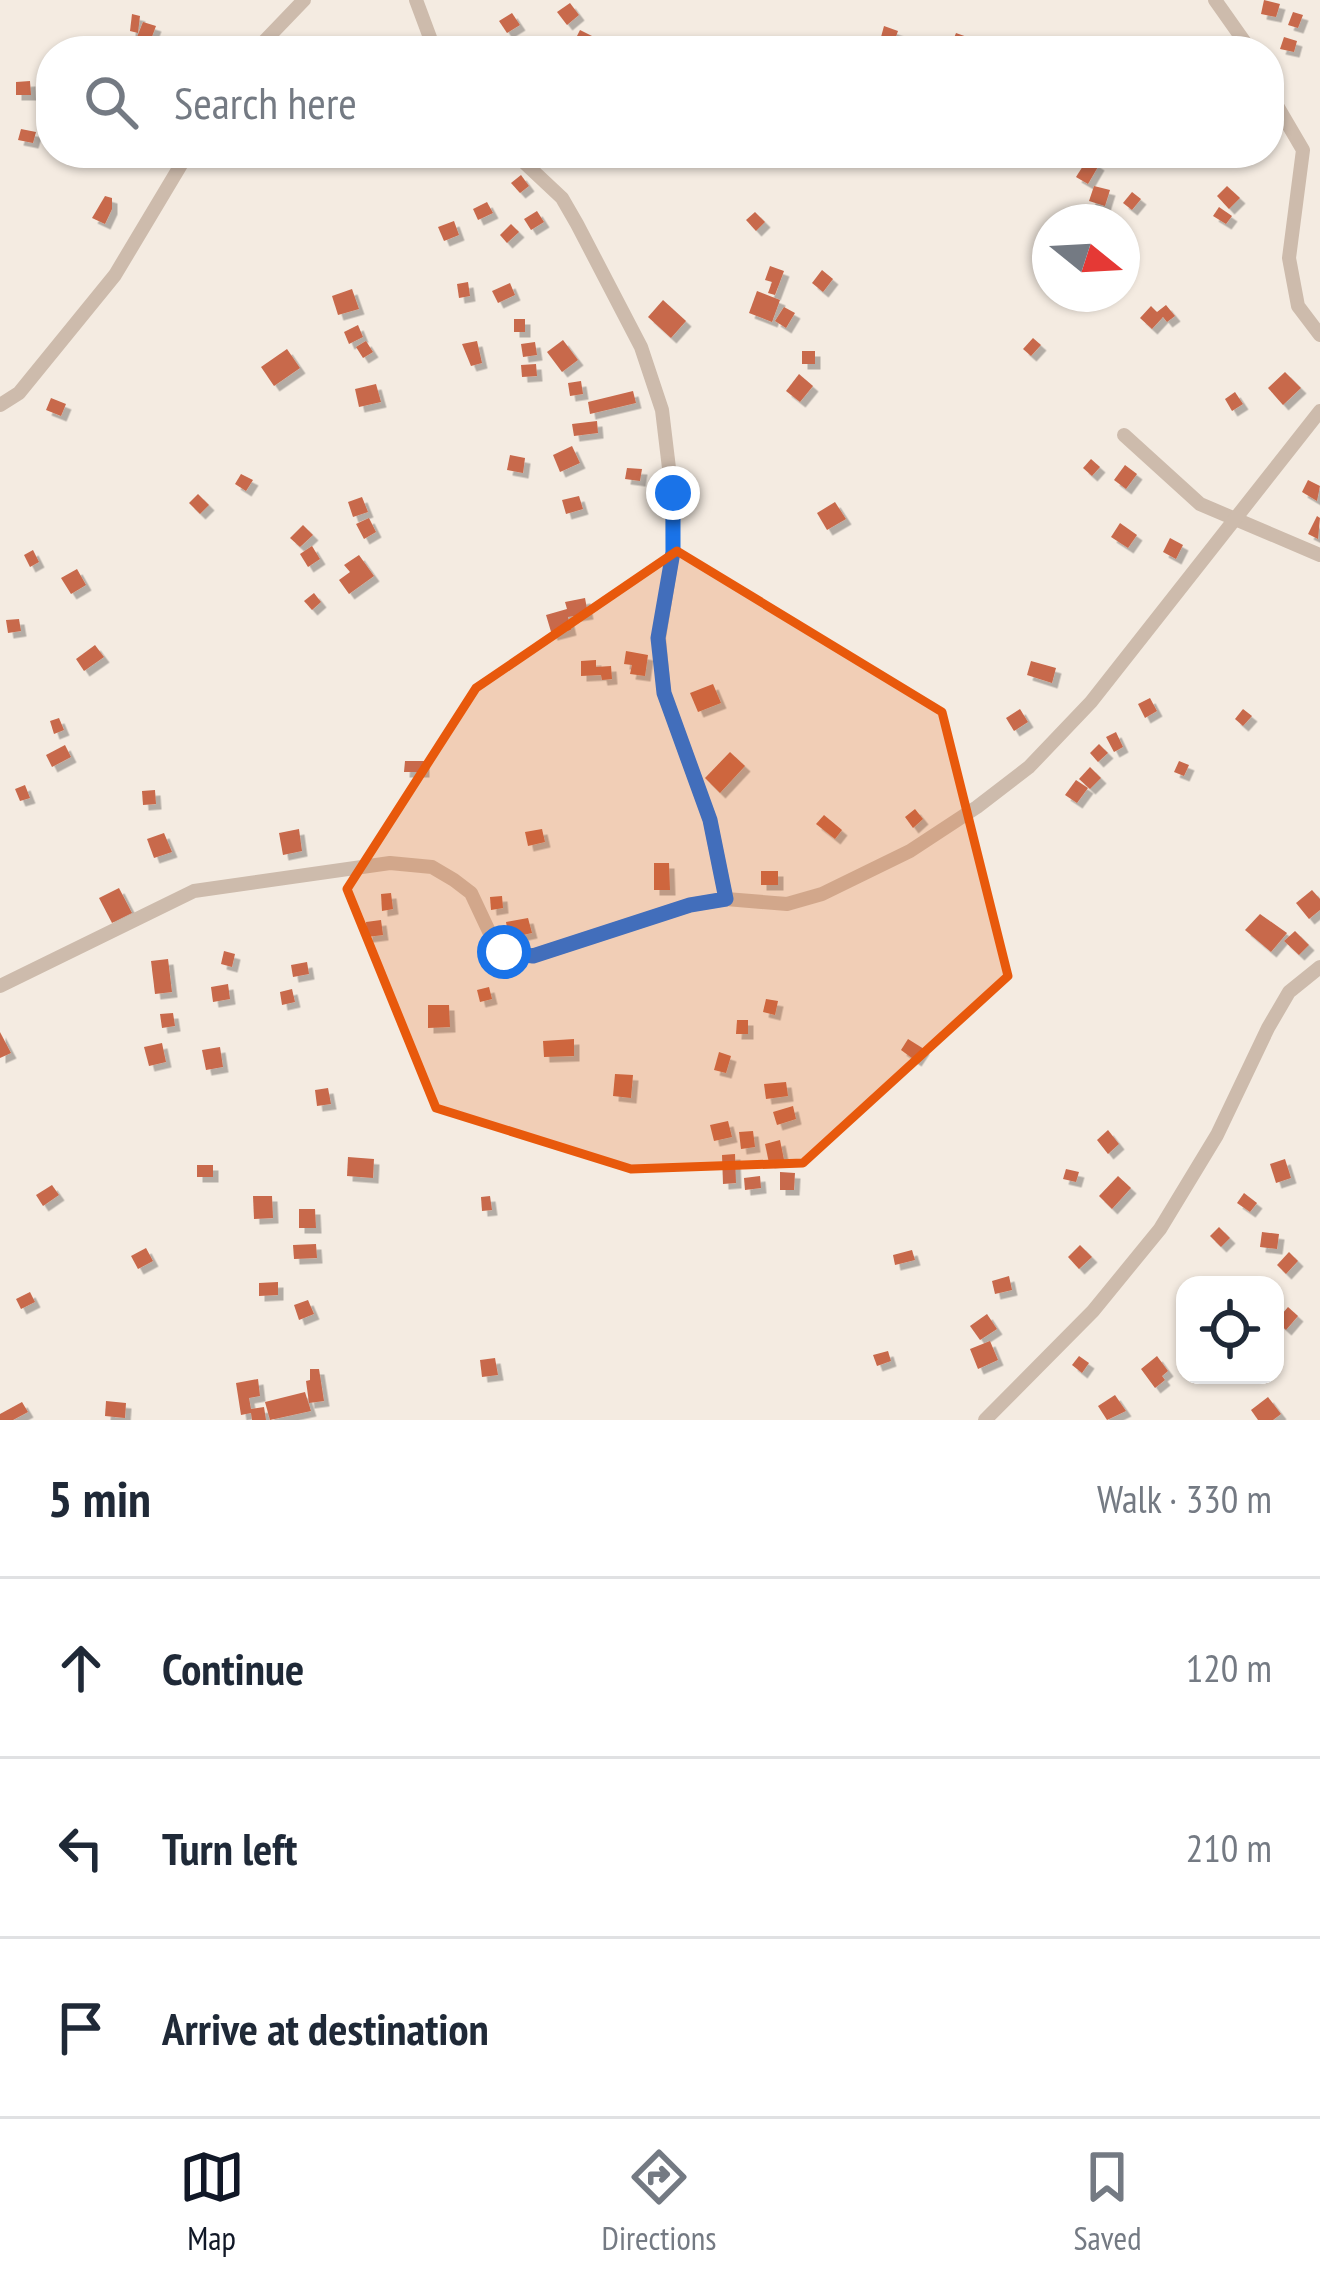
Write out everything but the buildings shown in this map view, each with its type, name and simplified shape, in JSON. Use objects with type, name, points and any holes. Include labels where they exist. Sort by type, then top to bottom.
[{"type":"street","points":[[269,36],[304,0]]},
{"type":"street","points":[[416,0],[429,36]]},
{"type":"street","points":[[1215,0],[1240,36]]},
{"type":"street","points":[[1284,118],[1303,150],[1289,258],[1298,306],[1320,335]]},
{"type":"street","points":[[0,405],[19,393],[115,275],[179,168]]},
{"type":"street","points":[[530,168],[562,198],[578,224],[641,347],[662,410],[673,493],[673,552],[658,638],[664,693],[710,820],[726,899]]},
{"type":"street","points":[[0,986],[194,891],[334,868],[390,862],[432,868],[471,893],[494,942],[518,957],[690,905],[726,899],[788,904],[822,894],[910,851],[1029,767],[1091,702],[1320,411]]},
{"type":"street","points":[[1124,435],[1200,504],[1320,555]]},
{"type":"street","points":[[985,1420],[1093,1311],[1160,1228],[1217,1136],[1289,992],[1320,967]]},
{"type":"highlighted area","points":[[677,551],[942,712],[1008,976],[803,1163],[631,1169],[436,1108],[347,889],[476,688]]},
{"type":"route","points":[[504,952],[533,956],[690,905],[726,899],[710,820],[664,693],[658,638],[673,552],[673,493]]}]
